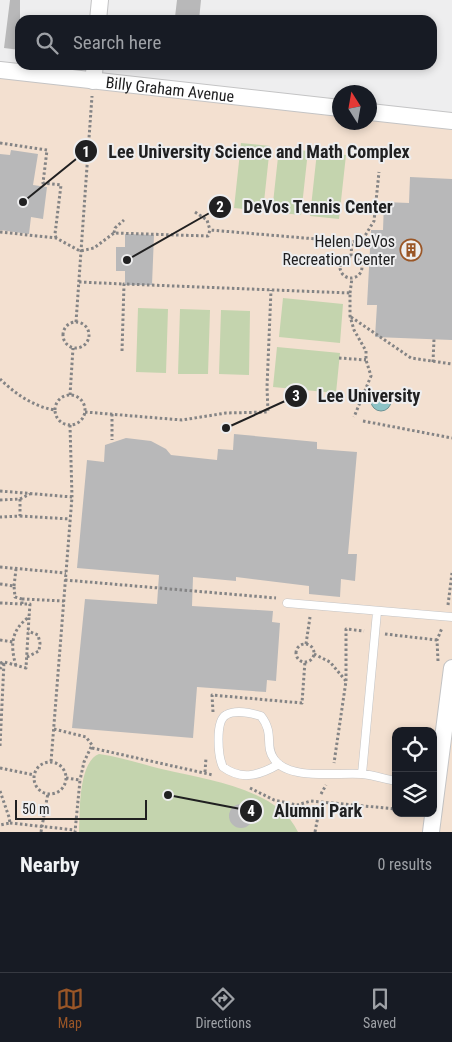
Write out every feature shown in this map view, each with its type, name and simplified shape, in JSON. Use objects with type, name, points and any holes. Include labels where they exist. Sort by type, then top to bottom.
[{"type":"street","points":[[98,15],[100,0]]},
{"type":"street","name":"Billy Graham Avenue","points":[[0,70],[332,107]]},
{"type":"street","points":[[377,113],[452,121]]},
{"type":"street","points":[[437,774],[452,668]]},
{"type":"street","points":[[431,832],[432,817]]},
{"type":"lane","points":[[287,604],[452,617]]},
{"type":"lane","points":[[362,774],[377,612]]},
{"type":"lane","points":[[279,764],[252,776],[240,775],[223,767],[218,754],[222,719],[226,715],[236,712],[261,716],[270,733],[270,748],[273,758],[293,772],[362,774],[392,780]]},
{"type":"path","points":[[76,322],[93,80]]},
{"type":"path","points":[[0,144],[48,150],[43,183],[61,185],[56,238]]},
{"type":"path","points":[[210,230],[352,242],[363,239],[374,220],[379,172]]},
{"type":"path","points":[[114,233],[208,236],[210,230],[207,220],[195,212]]},
{"type":"path","points":[[0,232],[56,238],[80,251],[94,248],[114,233],[115,228],[124,220]]},
{"type":"path","points":[[352,242],[352,256]]},
{"type":"path","points":[[352,256],[358,259],[362,266],[360,273],[352,278],[345,276],[340,268],[344,259],[352,256]]},
{"type":"path","points":[[352,278],[350,316],[354,330],[366,351],[366,360],[371,376],[371,382],[354,417]]},
{"type":"path","points":[[79,282],[350,293]]},
{"type":"path","points":[[122,351],[124,284]]},
{"type":"path","points":[[85,412],[182,420],[226,413],[268,412],[270,290]]},
{"type":"path","points":[[350,316],[411,358],[452,364]]},
{"type":"path","points":[[76,322],[85,325],[89,338],[84,346],[73,348],[65,342],[63,334],[66,326],[76,322]]},
{"type":"path","points":[[433,362],[434,339]]},
{"type":"path","points":[[70,395],[73,348]]},
{"type":"path","points":[[339,358],[366,360]]},
{"type":"path","points":[[0,378],[27,400],[55,410]]},
{"type":"path","points":[[70,395],[81,400],[85,412],[80,421],[70,425],[60,422],[55,410],[60,399],[70,395]]},
{"type":"path","points":[[112,414],[112,440]]},
{"type":"path","points":[[363,421],[452,438]]},
{"type":"path","points":[[51,762],[72,498],[70,425]]},
{"type":"path","points":[[0,491],[72,498]]},
{"type":"path","points":[[0,500],[20,499],[31,494]]},
{"type":"path","points":[[20,499],[20,516]]},
{"type":"path","points":[[0,517],[20,516],[70,519]]},
{"type":"path","points":[[0,567],[66,573]]},
{"type":"path","points":[[2,663],[26,668],[30,604],[14,595],[16,569]]},
{"type":"path","points":[[448,602],[452,573]]},
{"type":"path","points":[[65,580],[286,598],[287,604]]},
{"type":"path","points":[[0,584],[14,586]]},
{"type":"path","points":[[0,603],[64,601]]},
{"type":"path","points":[[306,644],[312,606]]},
{"type":"path","points":[[16,666],[13,642],[18,626],[29,617]]},
{"type":"path","points":[[321,794],[333,774],[346,681],[346,629],[437,640]]},
{"type":"path","points":[[27,657],[38,651],[40,643],[38,635],[28,631]]},
{"type":"path","points":[[0,640],[13,642]]},
{"type":"path","points":[[306,644],[297,649],[298,657],[305,661],[312,658],[314,654]]},
{"type":"path","points":[[306,644],[313,649],[314,654],[330,662],[346,681]]},
{"type":"path","points":[[0,669],[2,663]]},
{"type":"path","points":[[0,746],[2,663]]},
{"type":"path","points":[[54,729],[86,737],[92,748],[205,772],[221,778]]},
{"type":"path","points":[[0,824],[10,823],[41,830],[75,831],[80,780],[84,762],[92,748]]},
{"type":"path","points":[[51,762],[61,766],[66,778],[59,791],[48,793],[37,787],[34,775],[40,765],[51,762]]},
{"type":"path","points":[[0,768],[34,775]]},
{"type":"path","points":[[66,778],[80,780]]},
{"type":"path","points":[[246,787],[274,800],[297,805],[311,801],[392,809]]},
{"type":"path","points":[[0,791],[10,816],[10,823]]},
{"type":"path","points":[[41,830],[48,793]]},
{"type":"path","points":[[315,832],[319,811]]},
{"type":"shaded area","points":[[0,77],[332,112],[332,130],[377,130],[377,117],[452,125],[452,832],[0,832]]},
{"type":"green space","points":[[241,143],[270,146],[263,211],[234,208]]},
{"type":"green space","points":[[279,148],[308,151],[301,215],[272,212]]},
{"type":"green space","points":[[317,152],[346,155],[339,219],[310,216]]},
{"type":"green space","points":[[283,298],[343,304],[340,343],[279,337]]},
{"type":"green space","points":[[138,308],[168,309],[166,373],[136,372]]},
{"type":"green space","points":[[180,309],[210,310],[208,374],[178,374]]},
{"type":"green space","points":[[221,310],[250,311],[249,375],[219,374]]},
{"type":"green space","points":[[277,347],[340,353],[336,393],[273,387]]},
{"type":"green space","points":[[99,754],[202,778],[259,796],[288,817],[298,832],[79,832],[80,801],[84,777],[92,759]]},
{"type":"water","points":[[377,391],[385,391],[391,397],[391,405],[385,411],[377,411],[371,405],[371,397]]},
{"type":"building","points":[[10,0],[20,0],[20,15],[15,15],[15,49],[4,48]]},
{"type":"building","points":[[177,0],[201,0],[200,15],[175,15]]},
{"type":"building","points":[[11,150],[38,154],[33,185],[47,187],[43,219],[31,217],[29,234],[0,230],[0,154],[10,155]]},
{"type":"building","name":"Helen DeVos Recreation Center","points":[[410,177],[452,179],[452,340],[375,337],[377,305],[367,305],[371,230],[383,230],[384,202],[409,203]]},
{"type":"building","points":[[125,234],[154,235],[152,285],[125,285],[125,271],[116,271],[116,247],[125,247]]},
{"type":"building","points":[[234,434],[317,442],[317,449],[357,452],[348,554],[357,554],[355,581],[341,579],[340,597],[309,594],[309,586],[236,577],[236,581],[193,577],[192,606],[273,611],[272,622],[280,623],[276,681],[267,680],[266,692],[197,687],[193,738],[72,728],[85,599],[157,604],[159,575],[77,568],[87,460],[104,462],[105,445],[126,438],[151,441],[166,449],[171,455],[217,460],[218,449],[233,450]]},
{"type":"building","points":[[241,804],[250,807],[253,816],[250,825],[241,828],[232,825],[229,816],[232,807]]},
{"type":"place","name":"Lee University Science and Math Complex","points":[[23,202]]},
{"type":"place","name":"Helen DeVos Recreation Center","points":[[411,250]]},
{"type":"place","name":"DeVos Tennis Center","points":[[127,260]]},
{"type":"place","name":"Lee University","points":[[226,428]]},
{"type":"place","name":"Alumni Park","points":[[168,795]]}]
